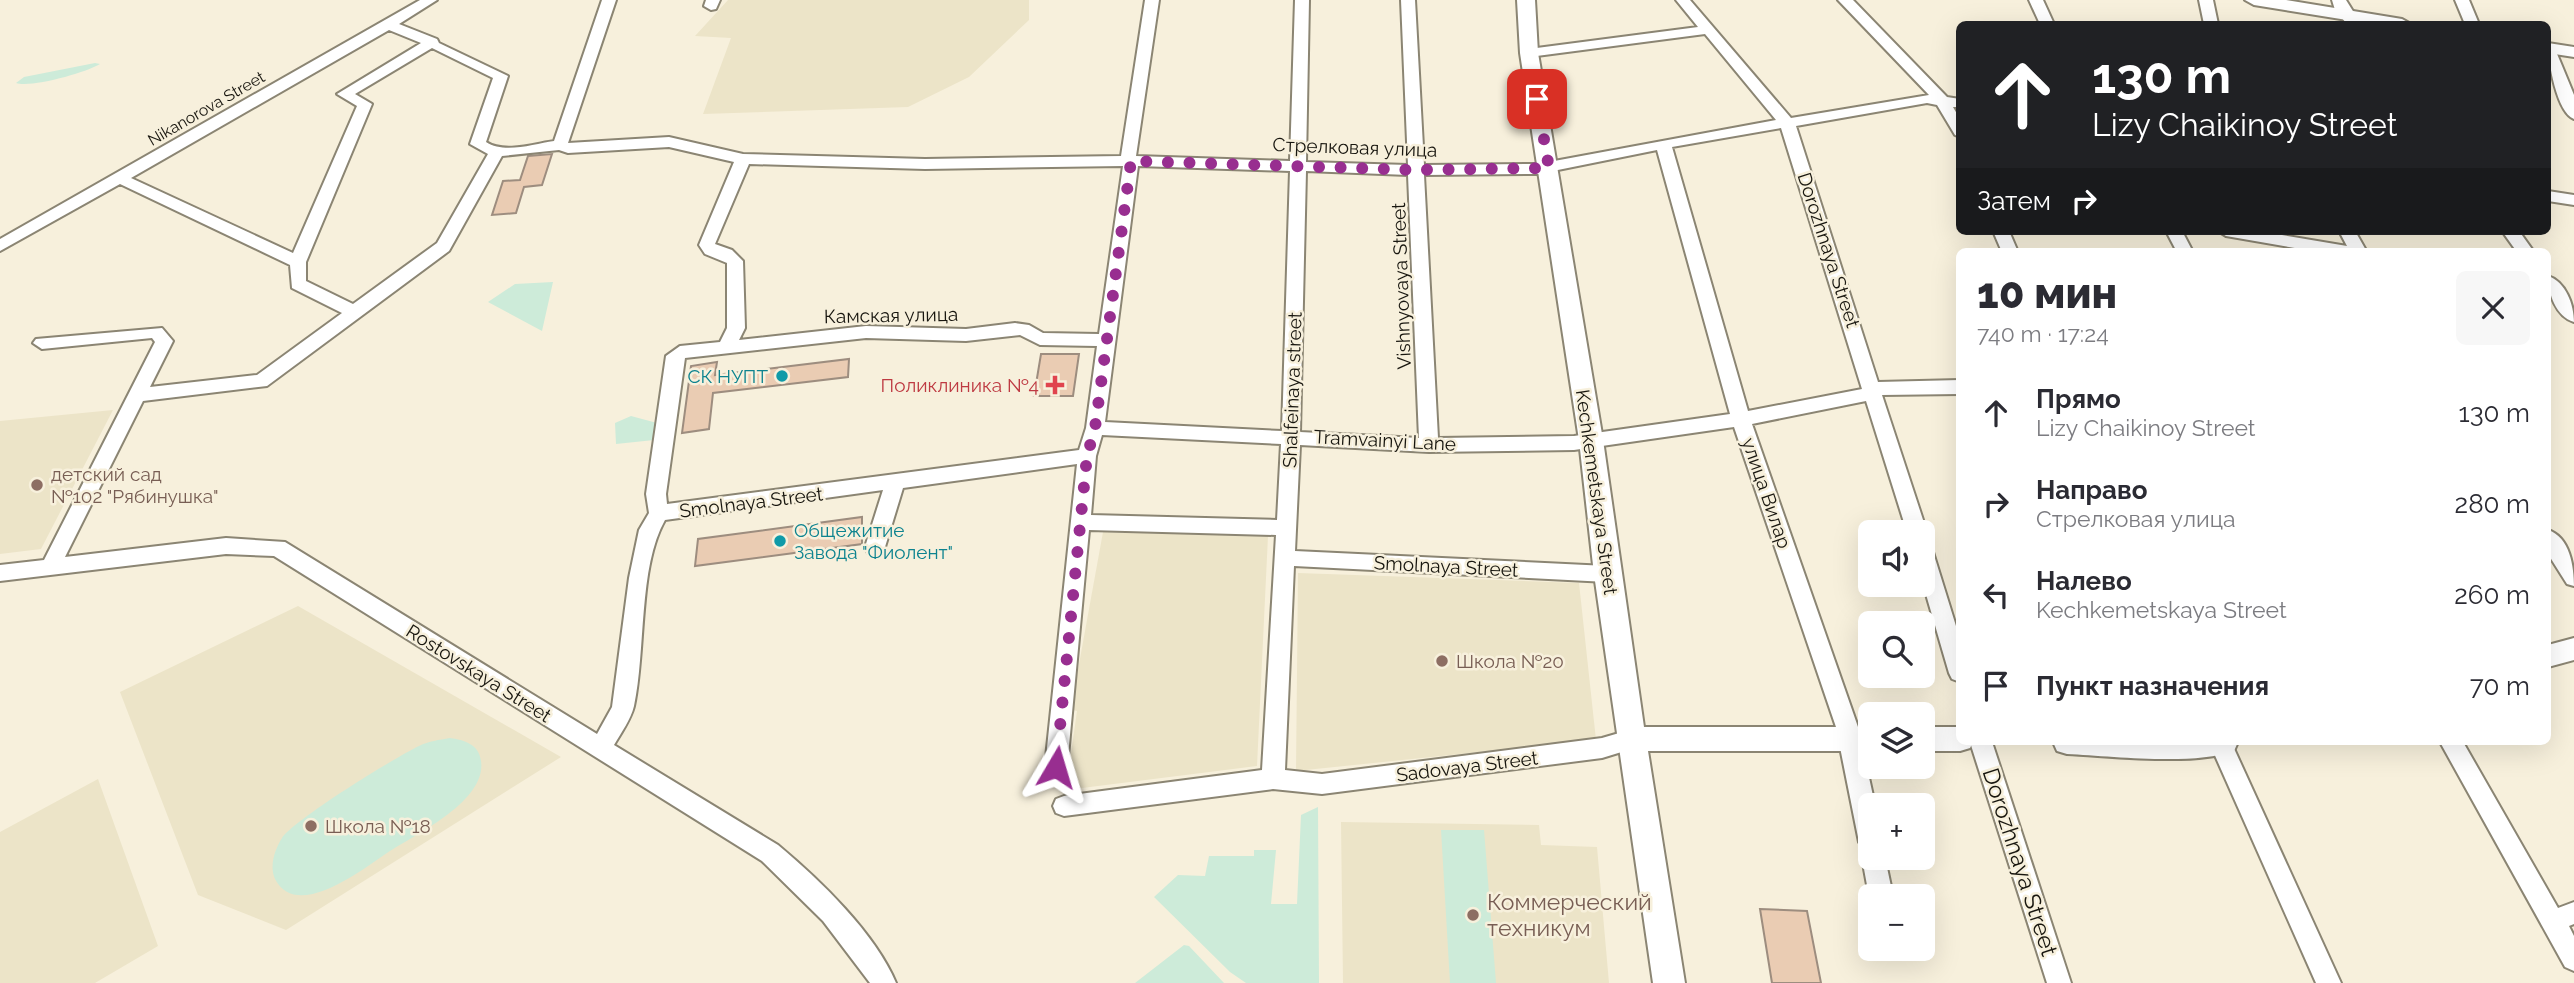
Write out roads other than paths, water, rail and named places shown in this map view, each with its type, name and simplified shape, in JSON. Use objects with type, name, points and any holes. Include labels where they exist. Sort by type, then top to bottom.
[{"type":"main road","name":"Kechkemetskaya Street","points":[[1526,0],[1529,53],[1591,440],[1607,574],[1669,983]]},
{"type":"main road","points":[[2254,0],[2387,21]]},
{"type":"main road","points":[[2551,48],[2574,52]]},
{"type":"main road","points":[[2551,655],[2574,649]]},
{"type":"main road","name":"Sadovaya Street","points":[[1633,739],[1858,739]]},
{"type":"main road","points":[[1935,739],[1956,739]]},
{"type":"street","name":"Nikanorova Street","points":[[0,246],[430,0]]},
{"type":"street","points":[[439,47],[500,76],[478,144],[485,150],[560,145],[609,0]]},
{"type":"street","points":[[1056,767],[1087,456],[1095,428],[1131,161],[1127,154],[1152,0]]},
{"type":"street","name":"Shalfeinaya street","points":[[1273,779],[1291,436],[1303,0]]},
{"type":"street","name":"Vishnyovaya Street","points":[[1408,0],[1429,445]]},
{"type":"street","name":"Dorozhnaya Street","points":[[1683,0],[1787,123],[1913,520]]},
{"type":"street","points":[[1845,0],[1942,100],[1956,125]]},
{"type":"street","points":[[2036,0],[2046,21]]},
{"type":"street","points":[[2206,0],[2210,21]]},
{"type":"street","points":[[2462,0],[2471,21]]},
{"type":"street","points":[[356,313],[298,284],[298,262],[365,104],[344,94],[432,43],[387,24]]},
{"type":"street","points":[[1529,53],[1706,30]]},
{"type":"street","points":[[2551,56],[2574,114]]},
{"type":"street","name":"Стрелковая улица","points":[[560,145],[568,148],[669,142],[743,159],[925,164],[1131,161],[1417,170],[1549,168],[1663,144],[1927,99],[1956,102]]},
{"type":"street","name":"улица Вилар","points":[[1663,144],[1741,418],[1858,731]]},
{"type":"street","points":[[138,395],[261,381],[443,247],[497,151]]},
{"type":"street","points":[[727,345],[736,328],[735,261],[726,254],[710,250],[707,245],[743,159]]},
{"type":"street","points":[[119,178],[298,262]]},
{"type":"street","points":[[2551,196],[2574,200]]},
{"type":"street","points":[[2250,235],[2326,248]]},
{"type":"street","points":[[2551,288],[2574,295]]},
{"type":"street","points":[[2551,289],[2574,316]]},
{"type":"street","name":"Камская улица","points":[[659,513],[656,495],[675,356],[684,350],[866,332],[966,335],[1023,329],[1040,339],[1107,340]]},
{"type":"street","points":[[42,342],[156,332],[164,341],[50,567]]},
{"type":"street","points":[[1591,440],[1741,418],[1883,387],[1956,387]]},
{"type":"street","name":"Tramvainyi Lane","points":[[1095,428],[1429,445],[1574,443],[1591,440]]},
{"type":"street","name":"Smolnaya Street","points":[[600,749],[623,708],[639,578],[649,530],[659,513],[895,484],[1087,456]]},
{"type":"street","points":[[875,547],[895,484]]},
{"type":"street","points":[[1080,522],[1285,528]]},
{"type":"street","points":[[2551,543],[2574,578]]},
{"type":"street","name":"Rostovskaya Street","points":[[0,573],[226,546],[278,548],[770,853],[801,878],[868,959],[884,983]]},
{"type":"street","name":"Smolnaya Street","points":[[1284,558],[1607,574]]},
{"type":"street","points":[[1935,591],[1956,660]]},
{"type":"street","name":"Sadovaya Street","points":[[1064,806],[1273,779],[1322,783],[1383,777],[1602,748],[1633,739]]},
{"type":"street","name":"Dorozhnaya Street","points":[[1982,745],[2059,983]]},
{"type":"street","points":[[2222,745],[2329,983]]},
{"type":"street","points":[[2453,745],[2564,917],[2574,959]]},
{"type":"place","name":"СК НУПТ","points":[[782,376]]},
{"type":"place","name":"Поликлиника №4","points":[[1055,385]]},
{"type":"place","name":"детский сад №102 \"Рябинушка\"","points":[[37,485]]},
{"type":"place","name":"Общежитие Завода \"Фиолент\"","points":[[780,541]]},
{"type":"place","name":"Школа №20","points":[[1442,661]]},
{"type":"place","name":"Школа №18","points":[[311,826]]},
{"type":"place","name":"Коммерческий техникум","points":[[1473,915]]}]
